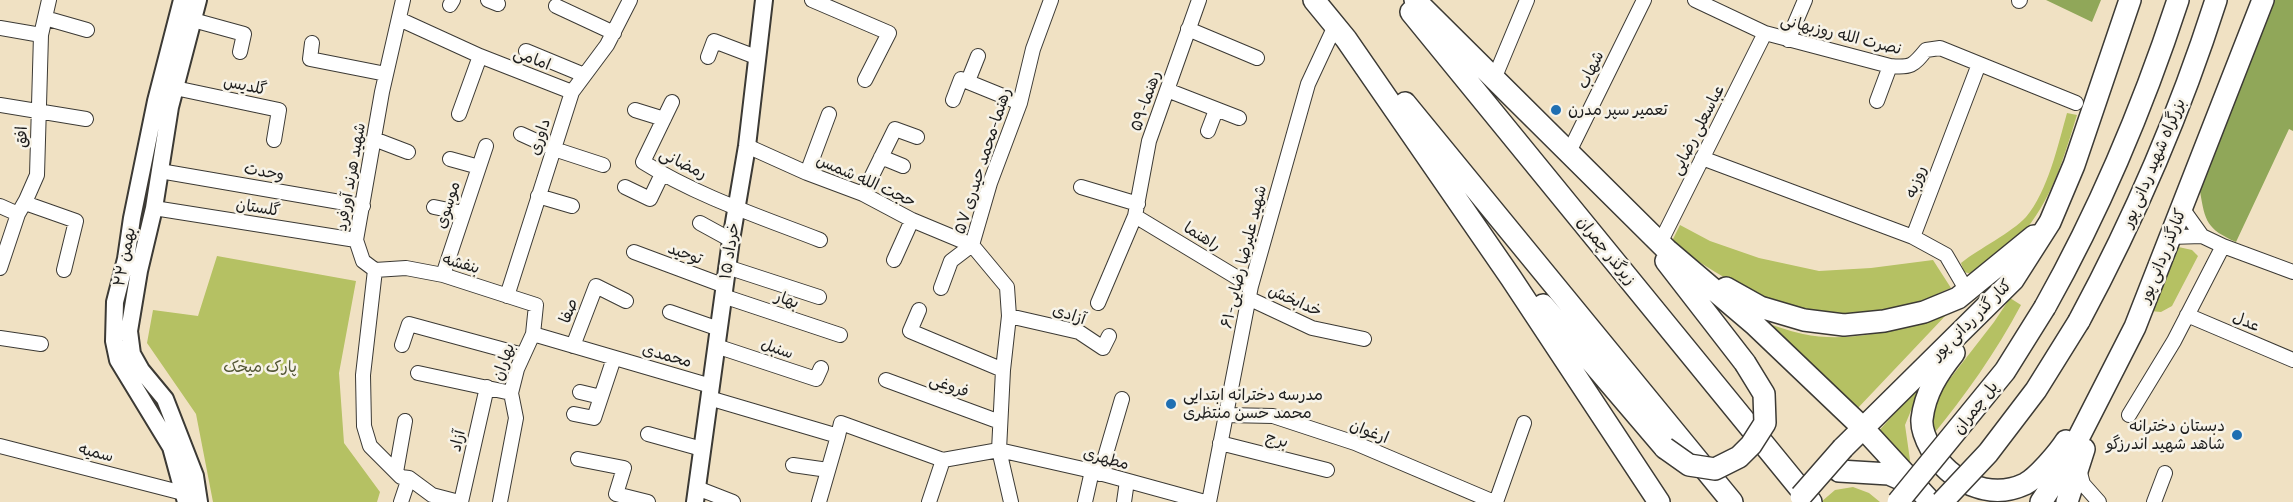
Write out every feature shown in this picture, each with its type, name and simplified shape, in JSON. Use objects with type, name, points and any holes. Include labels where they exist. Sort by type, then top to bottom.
[{"type":"main road","points":[[1314,0],[1340,33],[1476,227],[1626,449],[1659,502]]},
{"type":"main road","name":"زیرگذر چمران","points":[[1402,0],[1803,500]]},
{"type":"main road","points":[[1415,0],[1663,246],[1754,324],[1863,428],[1925,494]]},
{"type":"main road","name":"بزرگراه شهید ردانی پور","points":[[2045,307],[2113,172],[2137,116],[2178,0]]},
{"type":"main road","name":"بزرگراه شهید ردانی پور","points":[[1942,502],[1988,453],[2036,390],[2079,321],[2118,246],[2173,125],[2216,0]]},
{"type":"main road","name":"کنارگذر ردانی پور","points":[[2041,502],[2061,472],[2135,327],[2263,0]]},
{"type":"main road","name":"کنار گذر ردانی پور","points":[[1803,500],[1843,448],[2013,280],[2050,222],[2074,165],[2126,3]]},
{"type":"main road","points":[[1340,33],[1378,70],[1732,502]]},
{"type":"main road","points":[[1476,227],[1665,448],[1689,465],[1714,469],[1739,457],[1751,445],[1765,423],[1764,394],[1745,363],[1621,205]]},
{"type":"main road","points":[[1663,246],[1760,307],[1804,320],[1844,325],[1884,321],[1924,312],[1958,298],[2050,222]]},
{"type":"main road","points":[[2013,280],[1938,372],[1926,397],[1922,421],[1926,440],[1939,464],[1967,485],[1997,491],[2026,484],[2034,477],[2058,454],[2135,327]]},
{"type":"main road","name":"پل چمران","points":[[1898,502],[2005,371],[2045,307]]},
{"type":"main road","points":[[2067,502],[2089,434],[2121,365],[2135,327]]},
{"type":"main road","points":[[1626,449],[1647,502]]},
{"type":"main road","points":[[1803,500],[1839,471],[1889,474],[1925,494]]},
{"type":"street","name":"افق","points":[[0,268],[21,208],[37,175],[41,35],[49,0]]},
{"type":"street","name":"۲۲ بهمن","points":[[182,0],[156,101],[126,259],[115,302],[114,341],[118,360],[171,447],[185,497]]},
{"type":"street","name":"۲۲ بهمن","points":[[198,0],[175,88],[129,331],[132,354],[141,370],[165,399],[195,476],[199,502]]},
{"type":"street","name":"شهید هرند آورفرد","points":[[375,270],[363,261],[356,240],[386,74],[403,0]]},
{"type":"street","name":"داوری","points":[[507,296],[572,93],[607,45],[630,0]]},
{"type":"street","name":"۱۵ خرداد","points":[[696,495],[727,267],[747,146],[764,0]]},
{"type":"street","points":[[812,0],[889,33],[865,80]]},
{"type":"street","points":[[1036,0],[1051,3]]},
{"type":"street","name":"۵۹-رهنما","points":[[1098,303],[1136,210],[1149,141],[1199,0]]},
{"type":"street","points":[[1494,79],[1527,0]]},
{"type":"street","name":"شهاب","points":[[1568,154],[1644,0]]},
{"type":"street","points":[[1788,40],[1805,0]]},
{"type":"street","name":"نصرت الله روزبهانی","points":[[1702,2],[1765,33],[1890,66],[1906,68],[1926,50],[1940,48],[2076,103]]},
{"type":"street","name":"۵۷ رهنما-محمد حیدری","points":[[1011,502],[999,450],[1003,370],[1009,316],[1007,288],[972,245],[990,183],[1020,103],[1033,49],[1051,3]]},
{"type":"street","points":[[556,6],[614,33]]},
{"type":"street","points":[[45,18],[87,30]]},
{"type":"street","name":"امامی","points":[[399,19],[480,56],[572,93]]},
{"type":"street","points":[[193,20],[244,34],[240,52]]},
{"type":"street","points":[[0,28],[41,35]]},
{"type":"street","points":[[1188,29],[1257,58]]},
{"type":"street","name":"۶۱-شهید علیرضا رضایی","points":[[1207,502],[1250,292],[1308,84],[1340,33]]},
{"type":"street","name":"عباسعلی رضایی","points":[[1663,246],[1702,158],[1765,33]]},
{"type":"street","points":[[708,57],[714,41],[756,57]]},
{"type":"street","points":[[312,42],[310,59],[386,74]]},
{"type":"street","points":[[526,51],[584,75]]},
{"type":"street","points":[[459,114],[480,56]]},
{"type":"street","points":[[953,100],[978,56]]},
{"type":"street","name":"روزبه","points":[[1913,237],[1979,64]]},
{"type":"street","points":[[1877,101],[1890,66]]},
{"type":"street","points":[[964,80],[1020,103]]},
{"type":"street","name":"گلدیس","points":[[175,88],[279,110],[274,140]]},
{"type":"street","points":[[1167,90],[1239,118]]},
{"type":"street","name":"رمضانی","points":[[672,102],[643,162],[662,174],[737,208],[820,240]]},
{"type":"street","points":[[0,105],[86,119]]},
{"type":"street","points":[[635,110],[664,119]]},
{"type":"street","points":[[1208,131],[1216,110]]},
{"type":"street","points":[[807,173],[829,114]]},
{"type":"street","points":[[863,194],[895,129],[917,137]]},
{"type":"street","points":[[520,134],[554,149],[603,165]]},
{"type":"street","points":[[374,139],[408,152]]},
{"type":"street","name":"موسوی","points":[[443,275],[486,146]]},
{"type":"street","name":"حجت الله شمس","points":[[747,146],[807,173],[863,194],[912,220],[972,245]]},
{"type":"street","points":[[881,157],[903,166]]},
{"type":"street","points":[[1702,158],[1913,237],[1946,255],[1967,291]]},
{"type":"street","points":[[450,159],[478,167]]},
{"type":"street","name":"وحدت","points":[[160,171],[363,206]]},
{"type":"street","points":[[625,187],[650,199],[662,174]]},
{"type":"street","points":[[1080,187],[1136,210]]},
{"type":"street","points":[[538,196],[572,206]]},
{"type":"street","points":[[0,206],[21,208],[76,221],[64,270]]},
{"type":"street","points":[[434,207],[463,213]]},
{"type":"street","name":"گلستان","points":[[154,208],[356,240]]},
{"type":"street","points":[[2182,208],[2202,236]]},
{"type":"street","name":"راهنما","points":[[1136,210],[1250,292]]},
{"type":"street","points":[[894,260],[912,220]]},
{"type":"street","points":[[699,222],[731,240]]},
{"type":"street","points":[[2170,237],[2202,236],[2293,272]]},
{"type":"street","points":[[941,288],[951,261],[972,245]]},
{"type":"street","points":[[2129,415],[2174,341],[2223,246]]},
{"type":"street","name":"توحید","points":[[634,252],[724,291]]},
{"type":"street","points":[[727,267],[819,297]]},
{"type":"street","name":"بنفشه","points":[[375,270],[406,268],[443,275],[536,305]]},
{"type":"street","points":[[375,270],[363,375],[364,426],[370,446],[402,475],[432,495],[460,502]]},
{"type":"street","name":"صفا","points":[[573,346],[596,286],[626,301]]},
{"type":"street","name":"بهار","points":[[724,291],[840,335]]},
{"type":"street","name":"خدابخش","points":[[1250,292],[1312,328],[1364,339]]},
{"type":"street","name":"بهاران","points":[[500,502],[516,418],[511,393],[517,369],[533,334],[536,305]]},
{"type":"street","points":[[918,310],[910,331],[1003,370]]},
{"type":"street","points":[[670,312],[718,337]]},
{"type":"street","name":"عدل","points":[[2187,315],[2293,360]]},
{"type":"street","name":"آزادی","points":[[1009,316],[1079,332],[1104,348],[1109,336]]},
{"type":"street","points":[[402,345],[409,324],[523,355]]},
{"type":"street","name":"محمدی","points":[[533,334],[614,357],[838,436]]},
{"type":"street","name":"سنبل","points":[[718,337],[816,379],[821,368]]},
{"type":"street","points":[[0,338],[41,344]]},
{"type":"street","points":[[574,414],[594,418],[614,357]]},
{"type":"street","points":[[418,373],[511,393]]},
{"type":"street","name":"فروغی","points":[[886,380],[1000,422]]},
{"type":"street","name":"آزاد","points":[[460,502],[487,387]]},
{"type":"street","points":[[579,392],[601,397]]},
{"type":"street","points":[[1085,502],[1122,399]]},
{"type":"street","name":"ارغوان","points":[[1226,415],[1273,416],[1354,443],[1495,502],[1524,423]]},
{"type":"street","points":[[401,502],[405,421]]},
{"type":"street","points":[[819,502],[841,423],[943,460],[999,450]]},
{"type":"street","points":[[648,434],[702,449]]},
{"type":"street","name":"برج","points":[[1220,442],[1327,471]]},
{"type":"street","name":"سمیه","points":[[0,446],[185,497]]},
{"type":"street","name":"مطهری","points":[[999,450],[1096,472],[1207,502]]},
{"type":"street","points":[[578,459],[624,468],[616,494],[648,502]]},
{"type":"street","points":[[929,502],[943,460]]},
{"type":"street","points":[[793,465],[828,470]]},
{"type":"street","points":[[2078,467],[2083,484],[2098,502]]},
{"type":"street","points":[[2154,502],[2165,473]]},
{"type":"street","points":[[1124,502],[1127,481]]},
{"type":"street","points":[[696,495],[733,502]]},
{"type":"green space","points":[[2046,0],[2101,0],[2092,22]]},
{"type":"green space","points":[[2269,0],[2293,0],[2293,131],[2289,129],[2236,242],[2219,233],[2209,223],[2200,191]]},
{"type":"green space","points":[[2067,113],[2077,115],[2057,174],[2036,216],[2015,241],[1976,275],[1964,272],[1961,263],[2012,229],[2026,217],[2034,206],[2051,167]]},
{"type":"green space","points":[[1680,225],[1710,241],[1759,258],[1819,271],[1871,268],[1933,260],[1951,288],[1909,306],[1874,313],[1842,315],[1812,312],[1755,293],[1699,262],[1671,243]]},
{"type":"green space","points":[[2174,246],[2192,250],[2198,256],[2172,306],[2161,312],[2150,311]]},
{"type":"green space","name":"پارک میخک","points":[[217,256],[356,281],[339,373],[344,443],[380,492],[377,502],[213,502],[196,414],[147,343],[153,310],[198,316]]},
{"type":"green space","points":[[2010,298],[2021,305],[1979,373],[1932,436],[1931,418],[1935,398]]},
{"type":"green space","points":[[1948,313],[1856,410],[1758,320],[1803,334],[1839,337],[1895,329]]},
{"type":"green space","points":[[1934,369],[1905,425],[1911,467],[1877,433]]},
{"type":"green space","points":[[1853,487],[1869,493],[1880,502],[1821,502],[1835,490]]},
{"type":"place","name":"تعمیر سپر مدرن","points":[[1556,110]]},
{"type":"place","name":"مدرسه دخترانه ابتدایی محمد حسن منتظری","points":[[1171,404]]},
{"type":"place","name":"دبستان دخترانه شاهد شهید اندرزگو","points":[[2237,435]]}]
